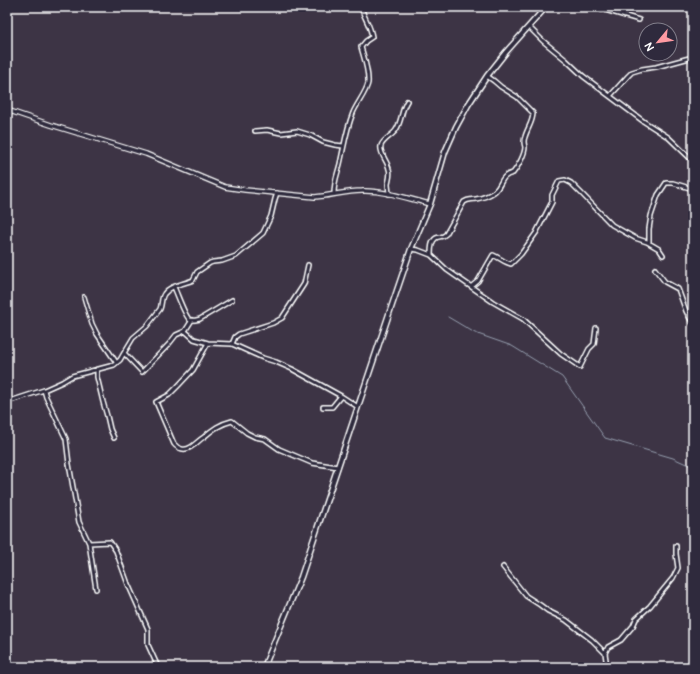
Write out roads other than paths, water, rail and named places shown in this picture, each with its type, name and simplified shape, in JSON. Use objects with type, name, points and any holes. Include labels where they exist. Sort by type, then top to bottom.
[{"type":"main road","points":[[264,667],[301,577],[411,249],[430,204],[445,152],[468,105],[487,76],[546,7]]},
{"type":"street","points":[[334,194],[336,177],[348,126],[368,84],[367,70],[360,47],[372,36],[369,23],[363,14],[361,7]]},
{"type":"street","points":[[595,7],[639,20]]},
{"type":"street","points":[[617,13],[620,7]]},
{"type":"street","points":[[529,27],[583,76],[643,121],[668,137],[693,161]]},
{"type":"street","points":[[610,96],[632,72],[693,57]]},
{"type":"street","points":[[432,255],[432,243],[435,239],[446,234],[464,202],[485,196],[496,190],[507,174],[514,173],[520,164],[525,148],[524,142],[533,113],[517,97],[501,88],[494,80],[487,76]]},
{"type":"street","points":[[389,194],[389,169],[381,146],[383,142],[396,131],[402,117],[403,108],[407,101]]},
{"type":"street","points":[[7,110],[146,154],[225,187],[315,197],[363,191],[389,194],[430,204]]},
{"type":"street","points":[[256,131],[267,130],[280,133],[297,131],[310,135],[323,142],[343,146]]},
{"type":"street","points":[[472,286],[478,281],[493,255],[500,258],[507,264],[512,264],[521,254],[538,228],[552,202],[552,195],[559,181],[565,180],[571,183],[612,225],[635,238],[649,243],[659,249],[663,255]]},
{"type":"street","points":[[649,243],[651,216],[658,195],[666,183],[673,183],[693,189]]},
{"type":"street","points":[[7,402],[44,390],[72,376],[114,364],[120,360],[133,338],[147,326],[160,309],[162,297],[167,290],[193,280],[197,272],[210,263],[236,256],[263,234],[271,216],[277,193]]},
{"type":"street","points":[[411,249],[432,255],[447,270],[493,302],[523,319],[561,354],[580,367],[589,349],[594,344],[596,328]]},
{"type":"street","points":[[232,344],[234,337],[239,334],[273,323],[282,318],[304,284],[308,265]]},
{"type":"street","points":[[655,269],[666,282],[678,289],[686,312],[693,324]]},
{"type":"street","points":[[174,287],[187,317],[192,320],[200,318],[232,300]]},
{"type":"street","points":[[84,298],[92,324],[97,334],[116,362]]},
{"type":"street","points":[[124,353],[142,372],[176,335],[185,331],[192,320]]},
{"type":"street","points":[[185,331],[194,339],[208,343],[232,344],[263,358],[292,368],[358,407]]},
{"type":"street","points":[[208,343],[193,370],[169,395],[156,402],[174,444],[178,448],[190,448],[222,424],[232,421],[247,434],[265,439],[279,449],[312,463],[338,467]]},
{"type":"street","points":[[97,369],[97,377],[110,429],[114,438]]},
{"type":"street","points":[[44,390],[66,439],[79,522],[89,543],[96,589]]},
{"type":"street","points":[[323,407],[332,407],[341,396]]},
{"type":"street","points":[[89,543],[110,542],[116,551],[128,584],[148,629],[148,645],[158,667]]},
{"type":"street","points":[[608,667],[606,653],[608,647],[621,640],[633,626],[636,619],[650,606],[673,578],[678,568],[676,546]]},
{"type":"street","points":[[503,567],[526,596],[548,611],[566,620],[606,653]]},
{"type":"waterway","points":[[448,317],[475,333],[512,346],[562,377],[605,438],[673,458],[693,467]]}]
